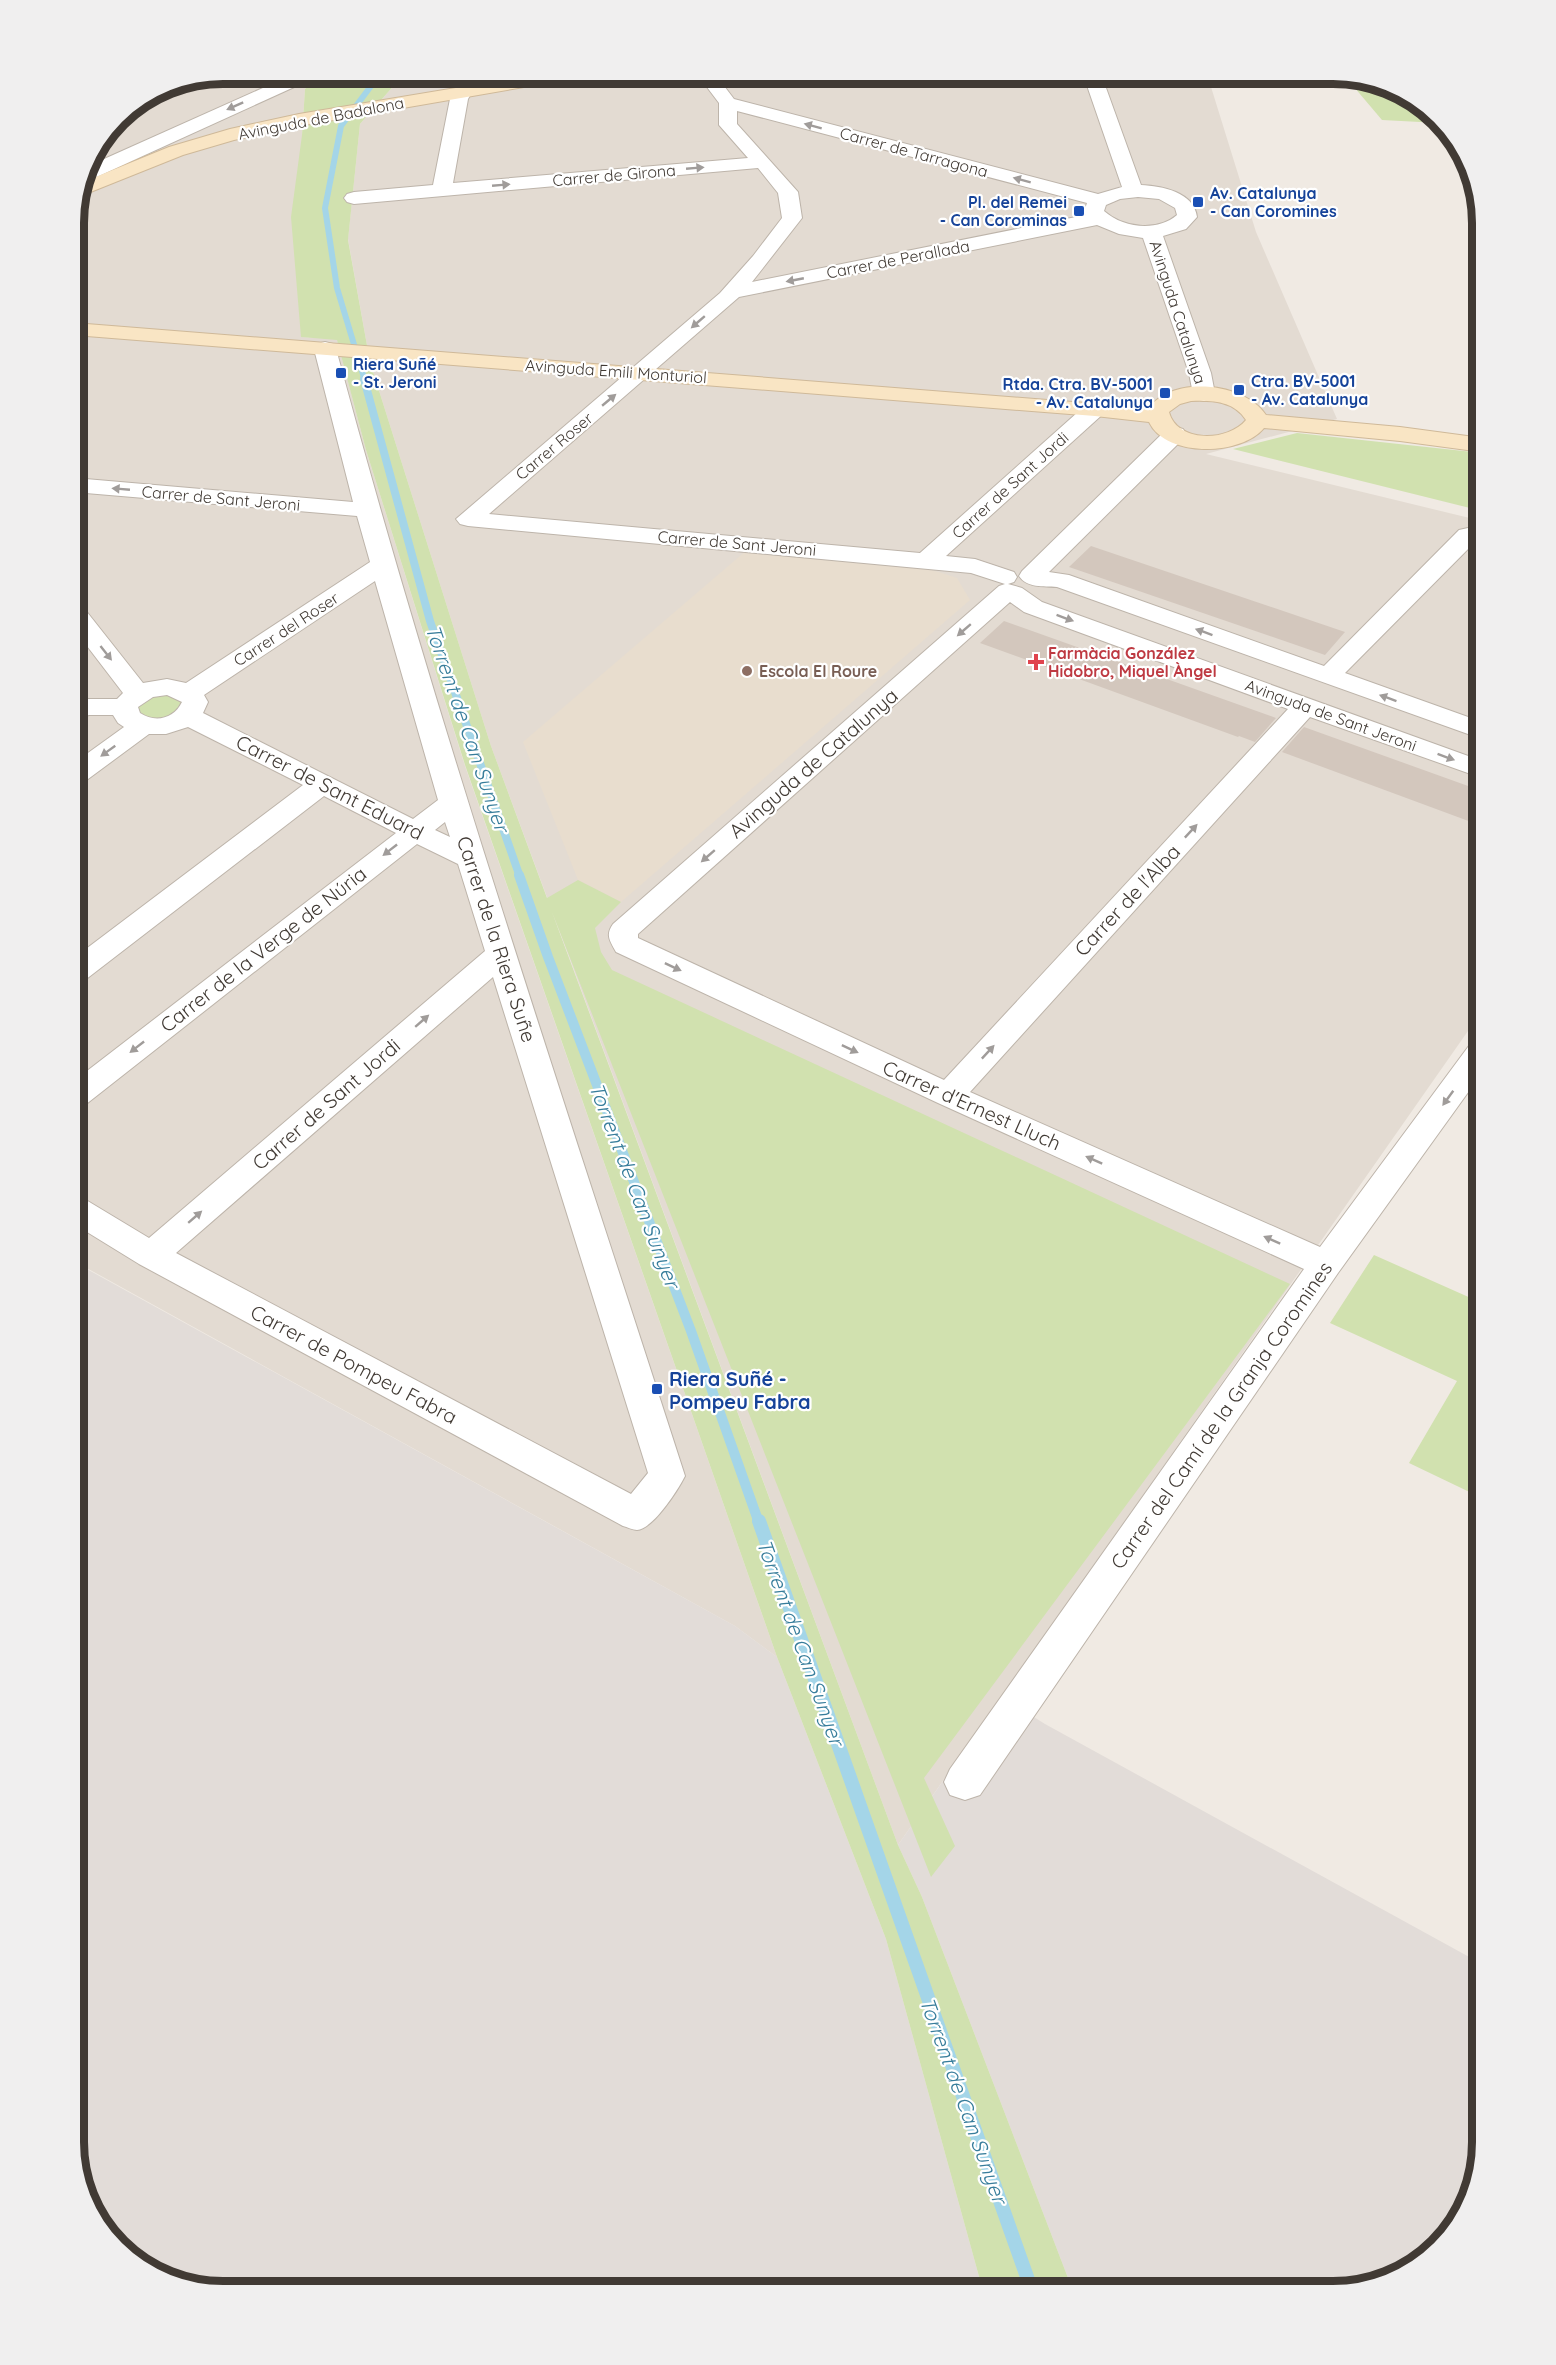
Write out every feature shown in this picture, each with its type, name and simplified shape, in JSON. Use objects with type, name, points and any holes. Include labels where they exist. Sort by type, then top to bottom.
[{"type":"street","points":[[95,170],[286,84]]},
{"type":"street","name":"Avinguda de Badalona","points":[[89,187],[176,151],[230,135],[299,120],[511,84]]},
{"type":"street","points":[[714,84],[728,103],[728,125],[763,162]]},
{"type":"street","points":[[1096,84],[1133,191]]},
{"type":"street","points":[[442,190],[459,99],[463,92]]},
{"type":"street","name":"Carrer de Tarragona","points":[[728,103],[1099,210]]},
{"type":"street","points":[[115,142],[136,151]]},
{"type":"street","name":"Carrer de Girona","points":[[354,198],[763,162]]},
{"type":"street","name":"Carrer Roser","points":[[468,519],[640,373],[731,292],[760,260],[792,218],[788,192],[763,162]]},
{"type":"street","name":"Avinguda Catalunya","points":[[1133,191],[1161,194],[1174,199],[1188,210],[1187,217],[1173,228],[1151,231],[1119,228],[1099,210],[1107,195],[1133,191]]},
{"type":"street","name":"Carrer de Perallada","points":[[731,292],[1099,210]]},
{"type":"street","name":"Avinguda Catalunya","points":[[1151,231],[1200,373],[1204,394]]},
{"type":"street","name":"Avinguda Emili Monturiol","points":[[84,330],[1095,409],[1157,416]]},
{"type":"street","name":"Carrer de la Riera Suñe","points":[[330,350],[368,510],[453,802],[667,1476],[636,1515]]},
{"type":"street","points":[[1204,394],[1241,402],[1251,410],[1258,421],[1250,433],[1228,441],[1204,442],[1175,434],[1159,422],[1157,416],[1163,404],[1176,397],[1204,394]]},
{"type":"street","name":"Carrer de Sant Jordi","points":[[926,561],[1095,409]]},
{"type":"street","points":[[1258,421],[1400,434],[1472,444]]},
{"type":"street","name":"Avinguda de Catalunya","points":[[623,938],[623,931],[1018,583],[1175,434]]},
{"type":"street","name":"Carrer de Sant Jeroni","points":[[84,486],[368,510]]},
{"type":"street","name":"Carrer de Sant Jeroni","points":[[468,519],[975,566],[1018,583]]},
{"type":"street","points":[[1328,676],[1468,535]]},
{"type":"street","name":"Carrer del Roser","points":[[135,709],[167,725],[188,704],[384,564]]},
{"type":"street","name":"Avinguda de Sant Jeroni","points":[[1472,728],[1060,580],[1018,583],[1033,607],[1472,766]]},
{"type":"street","points":[[84,628],[135,709]]},
{"type":"street","name":"Carrer de Sant Eduard","points":[[135,709],[155,688],[167,687],[188,704],[324,783],[472,860]]},
{"type":"street","name":"Carrer de l'Alba","points":[[949,1095],[1305,706]]},
{"type":"street","points":[[84,708],[135,709]]},
{"type":"street","points":[[84,765],[135,709]]},
{"type":"street","points":[[84,966],[324,783]]},
{"type":"street","name":"Carrer de la Verge de Núria","points":[[84,1089],[453,802]]},
{"type":"street","name":"Carrer d'Ernest Lluch","points":[[623,938],[627,945],[949,1095],[1326,1264]]},
{"type":"street","name":"Carrer de Sant Jordi","points":[[151,1255],[501,953]]},
{"type":"street","name":"Carrer del Camí de la Granja Coromines","points":[[964,1782],[1326,1264],[1472,1065]]},
{"type":"street","name":"Carrer de Pompeu Fabra","points":[[84,1215],[151,1255],[636,1515]]},
{"type":"shaded area","points":[[214,84],[311,84],[305,89],[302,135],[302,337],[337,339],[366,450],[465,766],[777,1657],[735,1626],[84,1267],[84,214],[89,187],[107,146],[118,131],[138,113],[161,98],[187,89]]},
{"type":"shaded area","points":[[395,84],[1210,84],[1256,232],[1337,419],[1206,454],[1472,519],[1472,1025],[898,1845],[491,746],[370,362],[348,239],[360,124]]},
{"type":"shaded area","name":"Escola El Roure","points":[[747,550],[926,568],[957,578],[970,600],[621,902],[578,880],[523,742]]},
{"type":"shaded area","points":[[84,1268],[735,1626],[777,1657],[886,1939],[980,2281],[214,2281],[178,2274],[161,2267],[138,2252],[113,2227],[103,2212],[89,2178],[84,2142]]},
{"type":"shaded area","points":[[1002,1697],[1045,1724],[1472,1959],[1471,2160],[1461,2195],[1443,2227],[1418,2252],[1403,2262],[1369,2276],[1351,2280],[1069,2281],[922,1897],[898,1845]]},
{"type":"green space","points":[[311,84],[395,84],[360,124],[348,240],[370,362],[491,746],[547,898],[578,880],[621,902],[595,928],[601,952],[612,970],[1290,1284],[924,1778],[955,1846],[931,1877],[552,912],[898,1845],[922,1897],[1069,2281],[980,2281],[886,1939],[777,1657],[465,765],[366,450],[337,340],[301,337],[291,217],[302,135],[305,89]]},
{"type":"green space","points":[[1353,86],[1378,91],[1395,98],[1430,122],[1382,120]]},
{"type":"green space","points":[[1297,433],[1472,452],[1472,509],[1233,449]]},
{"type":"green space","points":[[167,687],[194,709],[143,726],[129,700]]},
{"type":"green space","points":[[1374,1255],[1472,1299],[1472,1493],[1409,1463],[1457,1381],[1330,1323]]},
{"type":"building","points":[[1091,546],[1345,632],[1325,655],[1069,567]]},
{"type":"building","points":[[1004,621],[1276,718],[1255,742],[980,643]]},
{"type":"building","points":[[1304,727],[1472,787],[1472,822],[1282,752]]},
{"type":"waterway","name":"Torrent de Can Sunyer","points":[[365,381],[337,288],[325,208],[341,126],[372,84]]},
{"type":"waterway","name":"Torrent de Can Sunyer","points":[[364,379],[430,621],[520,877]]},
{"type":"waterway","name":"Torrent de Can Sunyer","points":[[519,875],[548,957],[691,1331],[759,1523]]},
{"type":"waterway","name":"Torrent de Can Sunyer","points":[[759,1521],[1028,2281]]},
{"type":"place","name":"Av. Catalunya - Can Coromines","points":[[1198,202]]},
{"type":"place","name":"Pl. del Remei - Can Corominas","points":[[1079,211]]},
{"type":"place","name":"Riera Suñé - St. Jeroni","points":[[341,373]]},
{"type":"place","name":"Ctra. BV-5001 - Av. Catalunya","points":[[1239,390]]},
{"type":"place","name":"Rtda. Ctra. BV-5001 - Av. Catalunya","points":[[1165,393]]},
{"type":"place","name":"Farmàcia González Hidobro, Miquel Àngel","points":[[1036,662]]},
{"type":"place","name":"Escola El Roure","points":[[747,671]]},
{"type":"place","name":"Riera Suñé - Pompeu Fabra","points":[[657,1389]]}]
